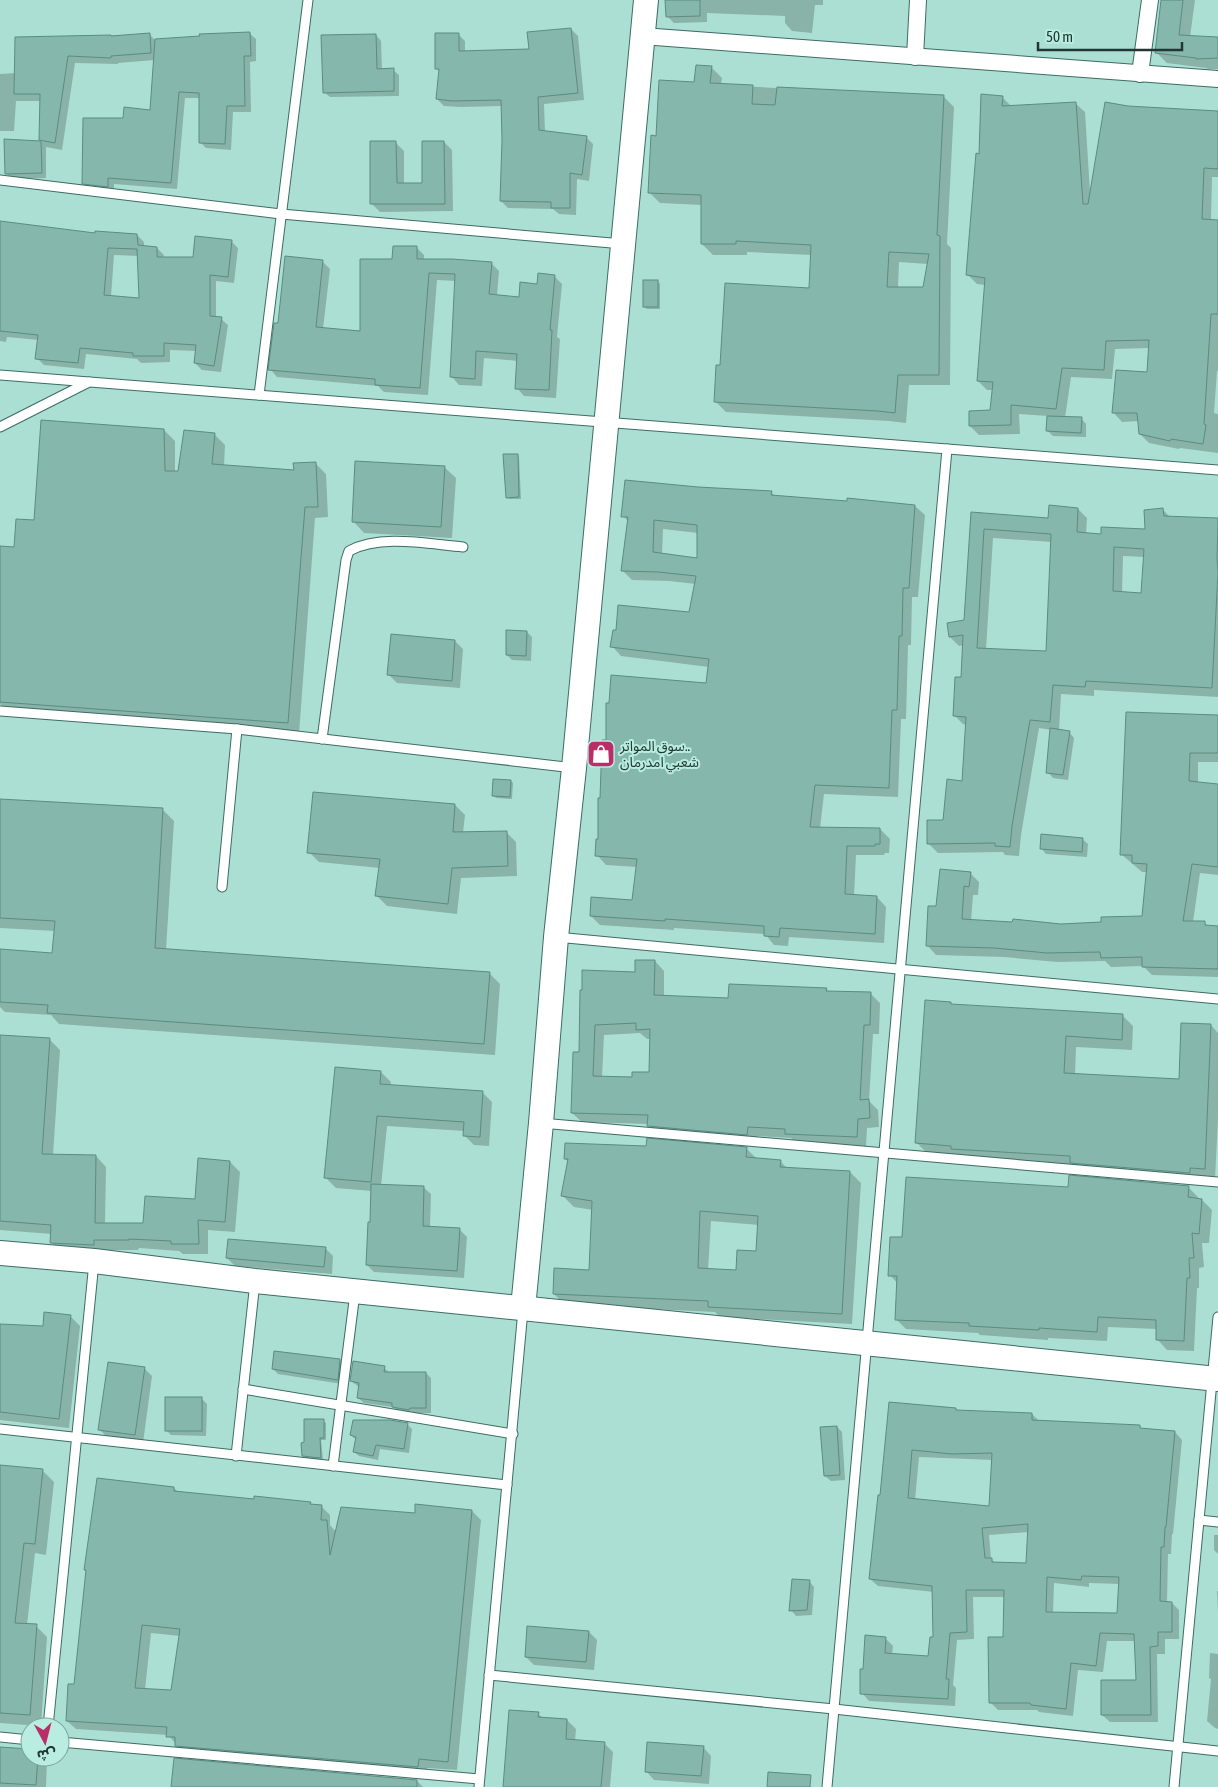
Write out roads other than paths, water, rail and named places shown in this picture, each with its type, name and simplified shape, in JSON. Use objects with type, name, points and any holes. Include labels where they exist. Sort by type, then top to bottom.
[{"type":"street","points":[[523,1308],[542,1123],[556,937],[574,768],[646,0]]},
{"type":"street","points":[[915,57],[918,0]]},
{"type":"street","points":[[1140,74],[1150,0]]},
{"type":"street","points":[[642,36],[1218,80]]},
{"type":"street","points":[[0,1253],[94,1261],[255,1281],[1215,1379]]},
{"type":"lane","points":[[259,396],[308,0]]},
{"type":"lane","points":[[0,180],[281,214],[623,244]]},
{"type":"lane","points":[[0,376],[1218,470]]},
{"type":"lane","points":[[0,427],[89,382]]},
{"type":"lane","points":[[827,1787],[947,449]]},
{"type":"lane","points":[[322,739],[348,551],[382,541],[463,546]]},
{"type":"lane","points":[[0,711],[237,729],[574,768]]},
{"type":"lane","points":[[222,887],[237,729]]},
{"type":"lane","points":[[556,937],[1218,999]]},
{"type":"lane","points":[[542,1123],[1218,1182]]},
{"type":"lane","points":[[49,1717],[94,1261]]},
{"type":"lane","points":[[236,1456],[255,1281]]},
{"type":"lane","points":[[333,1466],[355,1291]]},
{"type":"lane","points":[[70,1743],[479,1783],[513,1434],[523,1308]]},
{"type":"lane","points":[[1174,1787],[1199,1520],[1215,1379],[1218,1317]]},
{"type":"lane","points":[[244,1389],[513,1434]]},
{"type":"lane","points":[[0,1429],[507,1485]]},
{"type":"lane","points":[[1199,1520],[1218,1522]]},
{"type":"lane","points":[[489,1675],[834,1709],[1218,1751]]},
{"type":"lane","points":[[0,1737],[20,1739]]},
{"type":"place","name":"سوق المواتر.. شعبي امدرمان","points":[[601,754]]}]
